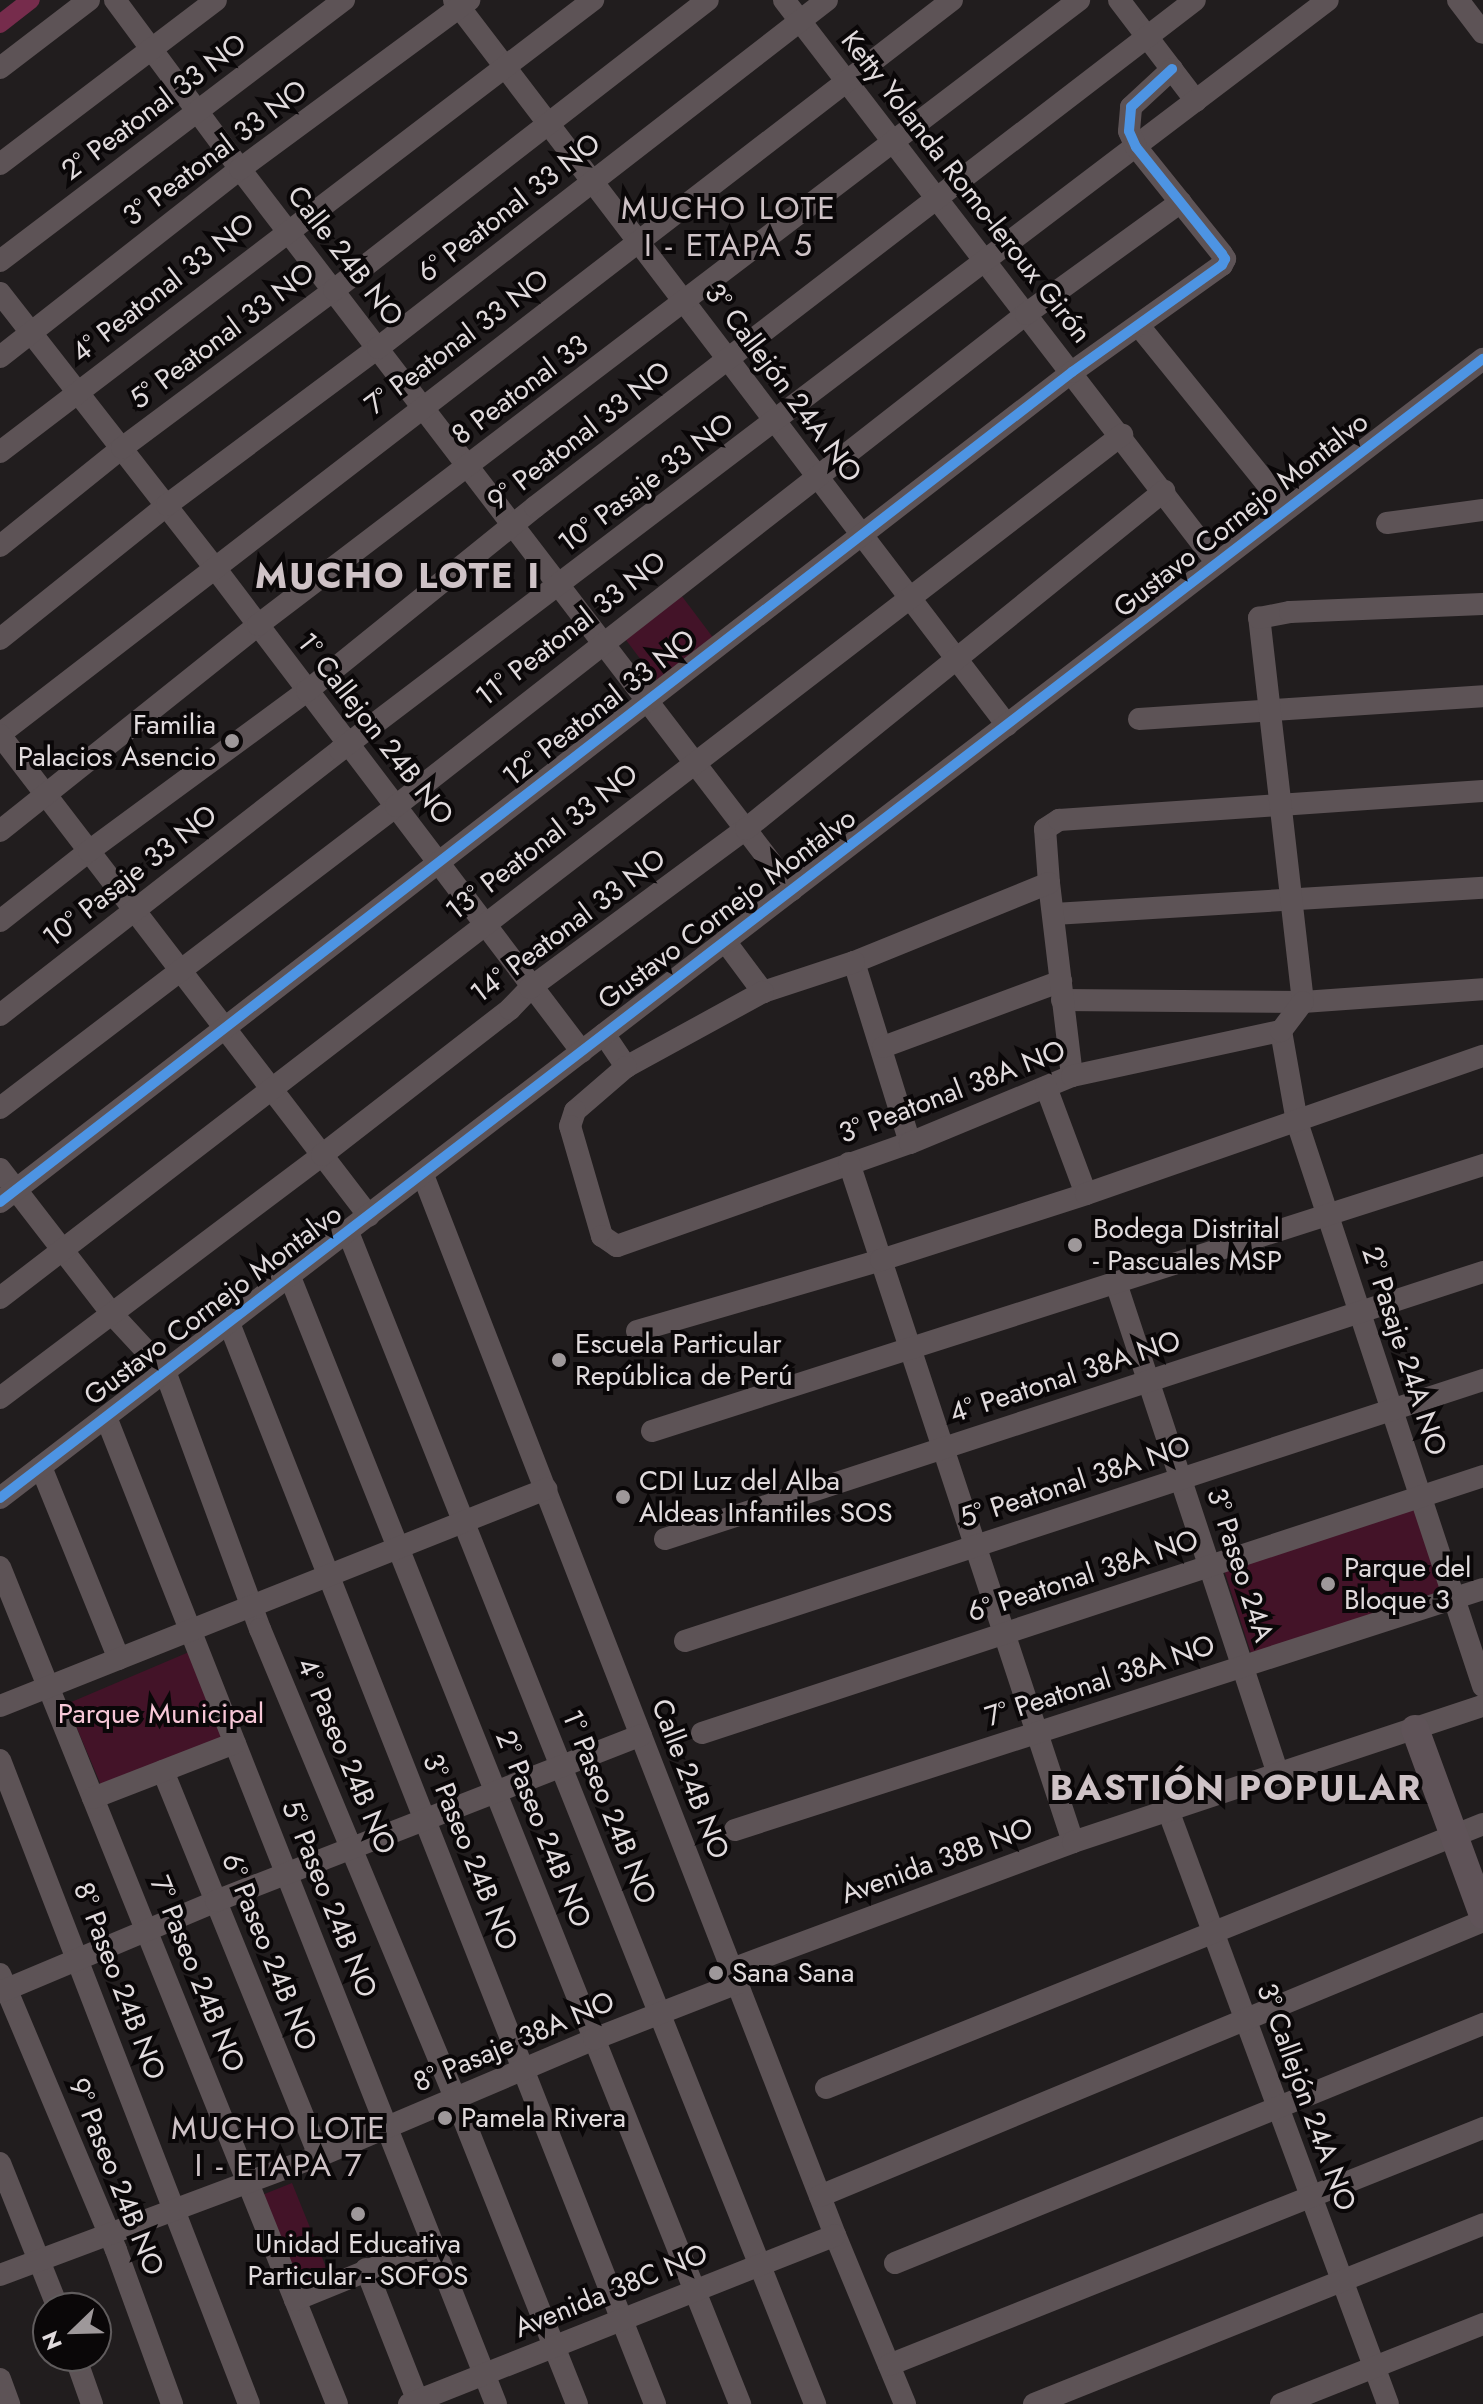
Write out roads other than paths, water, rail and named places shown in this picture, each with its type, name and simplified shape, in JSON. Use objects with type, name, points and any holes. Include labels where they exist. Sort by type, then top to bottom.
[{"type":"main road","points":[[1415,1729],[1483,1915]]},
{"type":"street","points":[[0,68],[89,0]]},
{"type":"street","name":"Calle 24B NO","points":[[115,0],[240,169],[792,890]]},
{"type":"street","points":[[0,164],[216,0]]},
{"type":"street","name":"2° Peatonal 33 NO","points":[[0,261],[344,0]]},
{"type":"street","name":"4° Peatonal 33 NO","points":[[0,452],[287,230],[593,0]]},
{"type":"street","name":"5° Peatonal 33 NO","points":[[0,546],[122,448],[334,290],[708,0]]},
{"type":"street","name":"Ketty Yolanda Romo-leroux Girón","points":[[784,0],[1122,435],[1217,563]]},
{"type":"street","name":"6° Peatonal 33 NO","points":[[0,639],[167,505],[378,348],[827,0]]},
{"type":"street","name":"7° Peatonal 33 NO","points":[[0,735],[952,0]]},
{"type":"street","name":"8 Peatonal 33","points":[[0,831],[258,625],[685,304],[1079,0]]},
{"type":"street","points":[[1119,0],[1196,101]]},
{"type":"street","name":"9° Peatonal 33 NO","points":[[0,921],[89,851],[307,691],[513,525],[1195,0]]},
{"type":"street","name":"10° Pasaje 33 NO","points":[[0,1015],[349,744],[1328,0]]},
{"type":"street","points":[[1458,0],[1483,33]]},
{"type":"street","name":"3° Callejón 24A NO","points":[[461,3],[505,68],[1007,725]]},
{"type":"street","name":"3° Peatonal 33 NO","points":[[0,357],[240,169],[461,3]]},
{"type":"street","points":[[1172,69],[1131,107],[1129,131],[1136,147],[1181,202]]},
{"type":"street","name":"12° Peatonal 33 NO","points":[[8,1196],[1072,372],[1222,265],[1222,254],[1181,202]]},
{"type":"street","name":"11° Peatonal 33 NO","points":[[0,1108],[396,806],[602,642],[1026,314],[1181,202]]},
{"type":"street","name":"1° Callejon 24B NO","points":[[0,293],[167,505],[486,923],[530,988],[582,1052]]},
{"type":"street","points":[[1139,326],[1287,509]]},
{"type":"street","name":"Gustavo Cornejo Montalvo","points":[[0,1498],[1483,359]]},
{"type":"street","name":"13° Peatonal 33 NO","points":[[0,1298],[907,597],[1122,435]]},
{"type":"street","name":"14° Peatonal 33 NO","points":[[0,1398],[322,1155],[510,1009],[530,988],[746,829],[1164,491]]},
{"type":"street","points":[[1387,523],[1483,510]]},
{"type":"street","points":[[1281,1031],[1303,1002],[1283,803],[1259,618],[1290,612],[1483,604]]},
{"type":"street","points":[[1139,719],[1483,696]]},
{"type":"street","points":[[0,735],[369,1216]]},
{"type":"street","points":[[1072,1076],[1045,829],[1059,820],[1483,791]]},
{"type":"street","points":[[604,1034],[626,1067],[763,992],[854,962],[1049,883]]},
{"type":"street","points":[[1054,914],[1483,888]]},
{"type":"street","points":[[725,941],[763,992]]},
{"type":"street","points":[[854,962],[883,1047],[910,1143]]},
{"type":"street","name":"3° Peatonal 38A NO","points":[[1061,990],[1303,1002],[1483,989]]},
{"type":"street","points":[[883,1047],[1061,990]]},
{"type":"street","name":"3° Peatonal 38A NO","points":[[626,1067],[570,1119],[602,1236],[617,1246],[910,1143],[1072,1076],[1281,1031]]},
{"type":"street","name":"2° Pasaje 24A NO","points":[[1281,1031],[1297,1122],[1483,1686]]},
{"type":"street","points":[[637,1331],[881,1260],[1086,1194],[1483,1056]]},
{"type":"street","points":[[1046,1087],[1086,1194]]},
{"type":"street","points":[[849,1163],[1073,1842]]},
{"type":"street","points":[[652,1431],[1483,1165]]},
{"type":"street","name":"4° Paseo 24B NO","points":[[0,1169],[8,1196],[63,1251],[112,1314],[165,1371],[253,1605],[577,2404]]},
{"type":"street","name":"Calle 24B NO","points":[[423,1175],[835,2235],[905,2404]]},
{"type":"street","name":"1° Paseo 24B NO","points":[[348,1232],[657,2014],[815,2404]]},
{"type":"street","name":"4° Peatonal 38A NO","points":[[665,1539],[1483,1272]]},
{"type":"street","name":"2° Paseo 24B NO","points":[[290,1277],[740,2404]]},
{"type":"street","name":"3° Paseo 24A","points":[[1116,1283],[1278,1774]]},
{"type":"street","name":"3° Paseo 24B NO","points":[[229,1323],[655,2404]]},
{"type":"street","name":"5° Peatonal 38A NO","points":[[685,1641],[1483,1380]]},
{"type":"street","name":"5° Paseo 24B NO","points":[[106,1417],[496,2404]]},
{"type":"street","points":[[41,1467],[119,1659]]},
{"type":"street","name":"6º Peatonal 38A NO","points":[[702,1733],[1483,1476]]},
{"type":"street","points":[[0,1706],[546,1489]]},
{"type":"street","name":"7° Paseo 24B NO","points":[[0,1567],[337,2404]]},
{"type":"street","name":"7° Peatonal 38A NO","points":[[735,1830],[1483,1589]]},
{"type":"street","name":"Avenida 38B NO","points":[[735,1976],[1073,1842],[1483,1706]]},
{"type":"street","points":[[2,1985],[147,1933],[216,1901],[641,1735]]},
{"type":"street","points":[[93,1798],[235,1743]]},
{"type":"street","name":"8° Paseo 24B NO","points":[[0,1760],[249,2404]]},
{"type":"street","name":"6° Paseo 24B NO","points":[[163,1771],[319,2156]]},
{"type":"street","name":"3° Callejón 24A NO","points":[[1168,1810],[1388,2404]]},
{"type":"street","points":[[826,2088],[1483,1824]]},
{"type":"street","points":[[820,2196],[1483,1921]]},
{"type":"street","name":"8° Pasaje 38A NO","points":[[0,2275],[38,2258],[319,2156],[657,2014],[735,1976]]},
{"type":"street","name":"9° Paseo 24B NO","points":[[2,1985],[107,2235],[172,2404]]},
{"type":"street","points":[[895,2263],[1483,2024]]},
{"type":"street","points":[[889,2365],[1483,2128]]},
{"type":"street","points":[[0,2163],[52,2292]]},
{"type":"street","points":[[1034,2404],[1483,2224]]},
{"type":"street","name":"Avenida 38C NO","points":[[415,2403],[835,2235]]},
{"type":"street","points":[[295,2300],[433,2244]]},
{"type":"street","points":[[366,2269],[415,2403]]},
{"type":"street","points":[[1281,2404],[1483,2324]]},
{"type":"street","points":[[81,2372],[92,2404]]},
{"type":"street","points":[[0,2379],[9,2404]]},
{"type":"waterway","points":[[0,24],[31,0]]},
{"type":"place","name":"Familia Palacios Asencio","points":[[232,741]]},
{"type":"place","name":"Bodega Distrital - Pascuales MSP","points":[[1075,1245]]},
{"type":"place","name":"Escuela Particular República de Perú","points":[[559,1360]]},
{"type":"place","name":"CDI Luz del Alba Aldeas Infantiles SOS","points":[[623,1497]]},
{"type":"place","name":"Parque del Bloque 3","points":[[1328,1584]]},
{"type":"place","name":"Sana Sana","points":[[716,1973]]},
{"type":"place","name":"Pamela Rivera","points":[[445,2118]]},
{"type":"place","name":"Unidad Educativa Particular - SOFOS","points":[[358,2214]]},
{"type":"district","name":"MUCHO LOTE I - ETAPA 5","points":[[729,228]]},
{"type":"district","name":"MUCHO LOTE I","points":[[398,576]]},
{"type":"district","name":"BASTIÓN POPULAR","points":[[1236,1788]]},
{"type":"district","name":"MUCHO LOTE I - ETAPA 7","points":[[279,2148]]},
{"type":"park label","name":"Parque Municipal","points":[[161,1714]]}]
